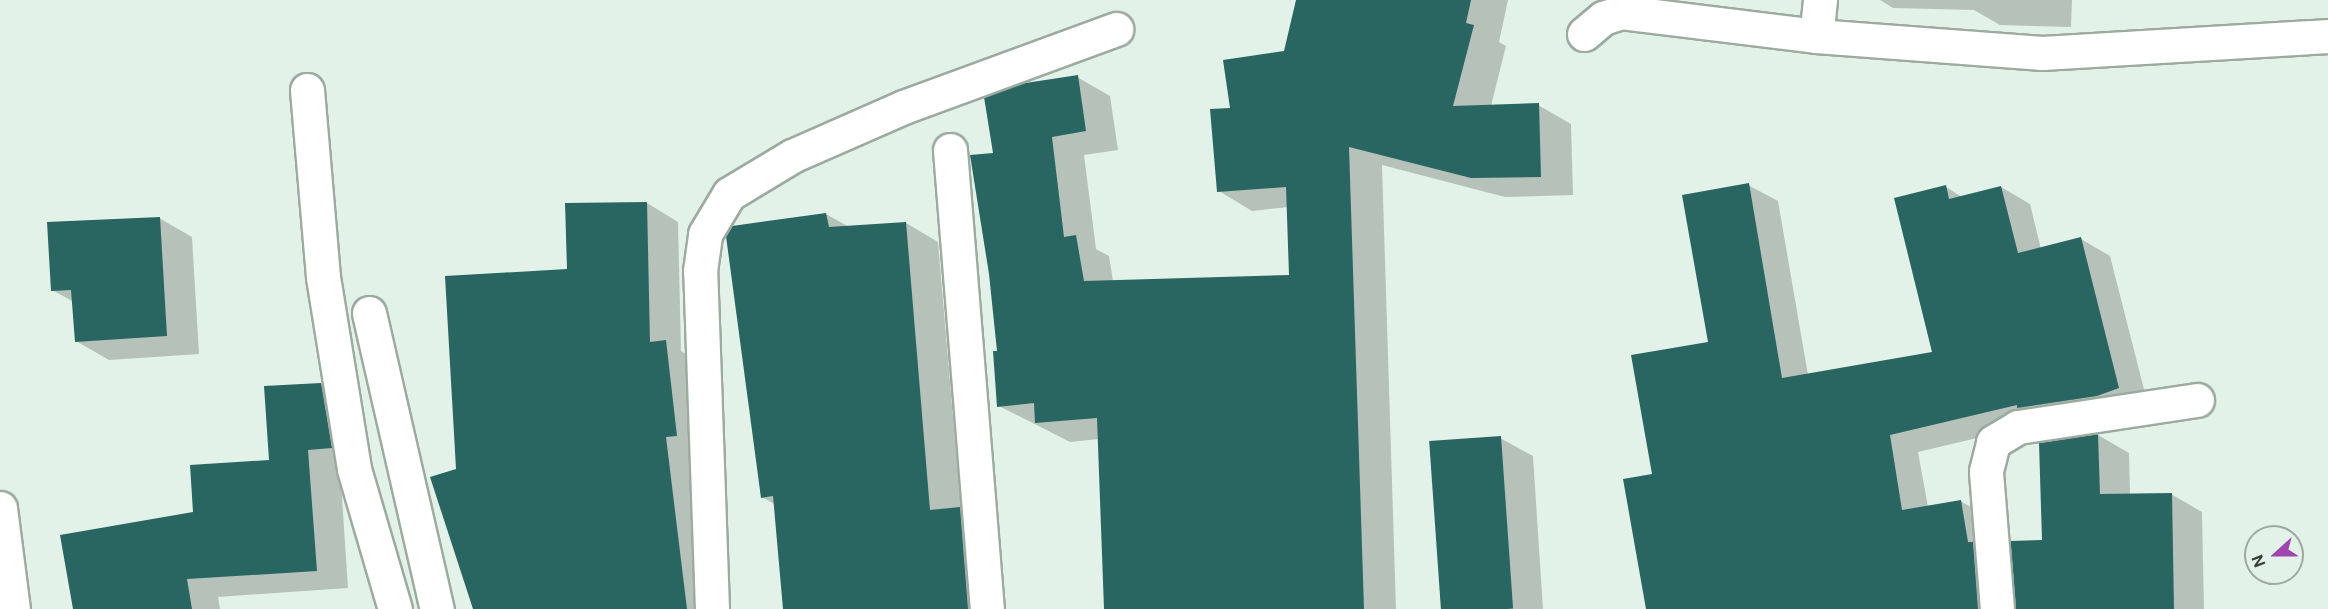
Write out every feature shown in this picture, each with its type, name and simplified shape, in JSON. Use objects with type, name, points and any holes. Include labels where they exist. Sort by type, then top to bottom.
[{"type":"street","points":[[1816,36],[1820,0]]},
{"type":"street","points":[[1584,34],[1603,18],[1621,12],[1816,36],[2042,53],[2328,36]]},
{"type":"street","points":[[712,609],[700,271],[705,234],[729,194],[792,156],[906,106],[1116,29]]},
{"type":"street","points":[[307,90],[323,277],[354,469],[395,609]]},
{"type":"street","points":[[950,150],[987,609]]},
{"type":"street","points":[[369,313],[437,609]]},
{"type":"street","points":[[1997,609],[1986,471],[1994,442],[2018,427],[2197,400]]},
{"type":"street","points":[[0,507],[13,609]]},
{"type":"building","points":[[1296,0],[1471,0],[1466,23],[1474,25],[1453,106],[1539,103],[1541,177],[1471,178],[1349,147],[1364,609],[1104,609],[1097,418],[1035,423],[1034,403],[997,407],[993,351],[997,351],[989,274],[970,155],[993,153],[984,97],[1019,84],[1078,75],[1086,131],[1052,137],[1064,237],[1076,235],[1084,281],[1289,275],[1286,187],[1217,192],[1210,109],[1230,108],[1223,60],[1284,51]]},
{"type":"building","points":[[1749,183],[1782,378],[1932,352],[1894,198],[1946,185],[1949,199],[2001,186],[2018,253],[2081,237],[2119,388],[2097,396],[2017,408],[2017,405],[1890,435],[1902,510],[1961,500],[1968,542],[1973,542],[1978,609],[1646,609],[1623,479],[1652,474],[1631,355],[1708,342],[1682,195]]},
{"type":"building","points":[[647,202],[650,342],[666,340],[677,436],[666,437],[687,609],[473,609],[430,477],[456,469],[445,276],[567,269],[565,203]]},
{"type":"building","points":[[826,213],[829,227],[906,222],[930,510],[960,507],[968,609],[783,609],[773,496],[761,498],[726,236],[732,226]]},
{"type":"building","points":[[160,217],[167,336],[75,342],[71,290],[51,291],[47,222]]},
{"type":"building","points":[[321,383],[332,448],[308,450],[317,571],[187,579],[192,609],[73,609],[60,535],[193,512],[190,465],[269,460],[264,386]]},
{"type":"building","points":[[2098,434],[2100,494],[2172,493],[2174,609],[2015,609],[2010,541],[2042,540],[2039,443]]},
{"type":"building","points":[[1501,436],[1513,609],[1441,609],[1429,441]]}]
